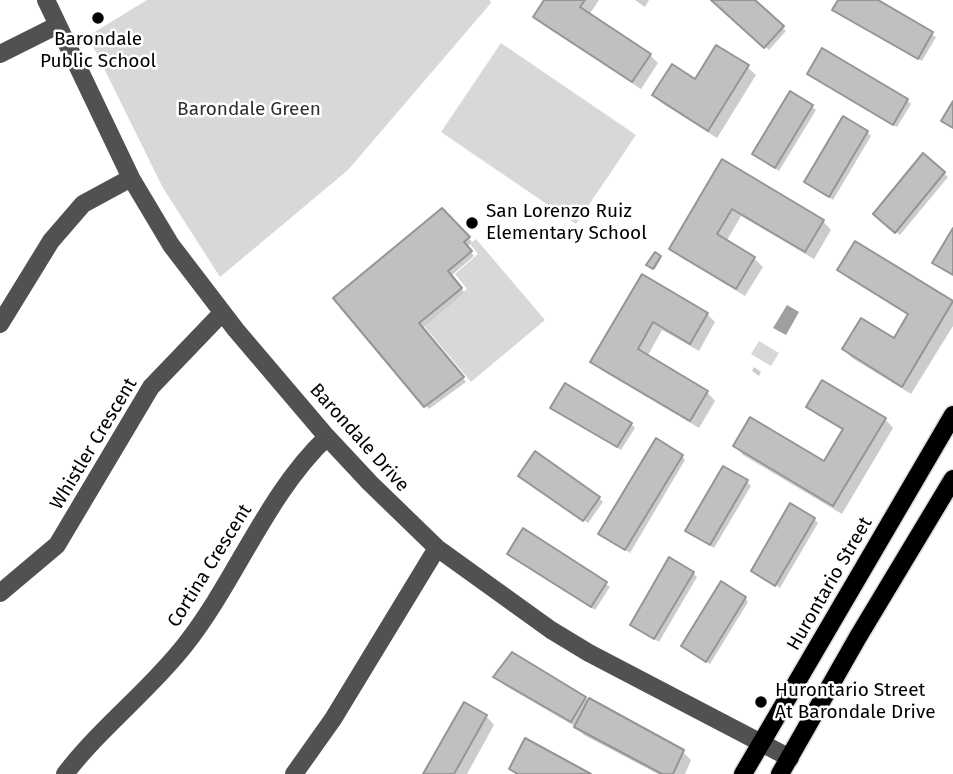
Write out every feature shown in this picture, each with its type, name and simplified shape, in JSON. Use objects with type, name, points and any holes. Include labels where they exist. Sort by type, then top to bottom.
[{"type":"main road","name":"Hurontario Street","points":[[743,774],[953,415]]},
{"type":"main road","points":[[780,774],[953,479]]},
{"type":"street","name":"Barondale Drive","points":[[46,0],[131,178],[171,245],[222,313],[327,437],[370,483],[437,548],[551,631],[790,758]]},
{"type":"street","points":[[0,54],[58,25]]},
{"type":"street","points":[[0,324],[51,241],[83,204],[131,178]]},
{"type":"street","name":"Whistler Crescent","points":[[0,593],[57,545],[151,387],[222,313]]},
{"type":"street","name":"Cortina Crescent","points":[[65,774],[184,646],[214,604],[276,501],[309,454],[327,437]]},
{"type":"street","points":[[294,774],[333,719],[437,548]]},
{"type":"green space","name":"Barondale Green","points":[[147,0],[490,0],[491,3],[348,170],[220,277],[163,188],[88,36]]},
{"type":"green space","points":[[501,43],[636,135],[576,224],[441,132]]},
{"type":"green space","points":[[476,239],[545,320],[471,382],[424,326],[467,289],[455,274],[478,254],[470,244]]},
{"type":"green space","points":[[759,341],[779,353],[771,366],[751,354]]},
{"type":"shaded area","points":[[787,305],[799,312],[786,335],[773,328]]},
{"type":"building","points":[[544,0],[585,0],[580,7],[651,54],[632,82],[533,17]]},
{"type":"building","points":[[711,0],[755,0],[784,26],[764,48]]},
{"type":"building","points":[[838,0],[878,0],[933,32],[918,59],[832,10]]},
{"type":"building","points":[[716,45],[749,65],[708,131],[652,95],[672,64],[695,79]]},
{"type":"building","points":[[822,48],[908,99],[893,125],[807,74]]},
{"type":"building","points":[[790,91],[813,105],[775,168],[752,154]]},
{"type":"building","points":[[953,101],[953,128],[941,121]]},
{"type":"building","points":[[843,116],[868,131],[829,197],[804,182]]},
{"type":"building","points":[[923,153],[945,172],[895,233],[873,214]]},
{"type":"building","points":[[722,159],[824,220],[805,252],[732,209],[717,234],[755,257],[736,289],[669,249]]},
{"type":"building","points":[[442,208],[470,237],[464,242],[472,251],[448,271],[462,288],[419,323],[464,377],[424,407],[333,298]]},
{"type":"building","points":[[953,228],[953,275],[932,263]]},
{"type":"building","points":[[855,241],[953,301],[902,387],[842,349],[861,318],[894,338],[908,314],[837,270]]},
{"type":"building","points":[[655,252],[661,256],[653,269],[646,265]]},
{"type":"building","points":[[642,274],[708,313],[690,344],[653,322],[638,349],[708,391],[690,421],[590,362]]},
{"type":"building","points":[[822,380],[886,418],[833,506],[733,446],[750,417],[824,461],[843,429],[806,407]]},
{"type":"building","points":[[565,383],[632,423],[617,447],[550,408]]},
{"type":"building","points":[[656,438],[683,455],[625,550],[598,534]]},
{"type":"building","points":[[535,451],[600,497],[583,521],[518,476]]},
{"type":"building","points":[[723,466],[748,480],[710,545],[685,531]]},
{"type":"building","points":[[790,503],[815,518],[775,586],[751,571]]},
{"type":"building","points":[[523,528],[607,582],[591,607],[507,554]]},
{"type":"building","points":[[669,557],[694,572],[654,639],[630,625]]},
{"type":"building","points":[[721,581],[746,597],[706,662],[681,646]]},
{"type":"building","points":[[512,652],[586,697],[571,722],[493,677]]},
{"type":"building","points":[[589,698],[684,750],[673,774],[662,774],[574,727]]},
{"type":"building","points":[[464,702],[487,715],[454,774],[423,774]]},
{"type":"building","points":[[525,738],[591,774],[518,774],[509,769]]},
{"type":"place","name":"Barondale Public School","points":[[98,18]]},
{"type":"place","name":"San Lorenzo Ruiz Elementary School","points":[[472,223]]},
{"type":"place","name":"Hurontario Street At Barondale Drive","points":[[761,702]]}]
